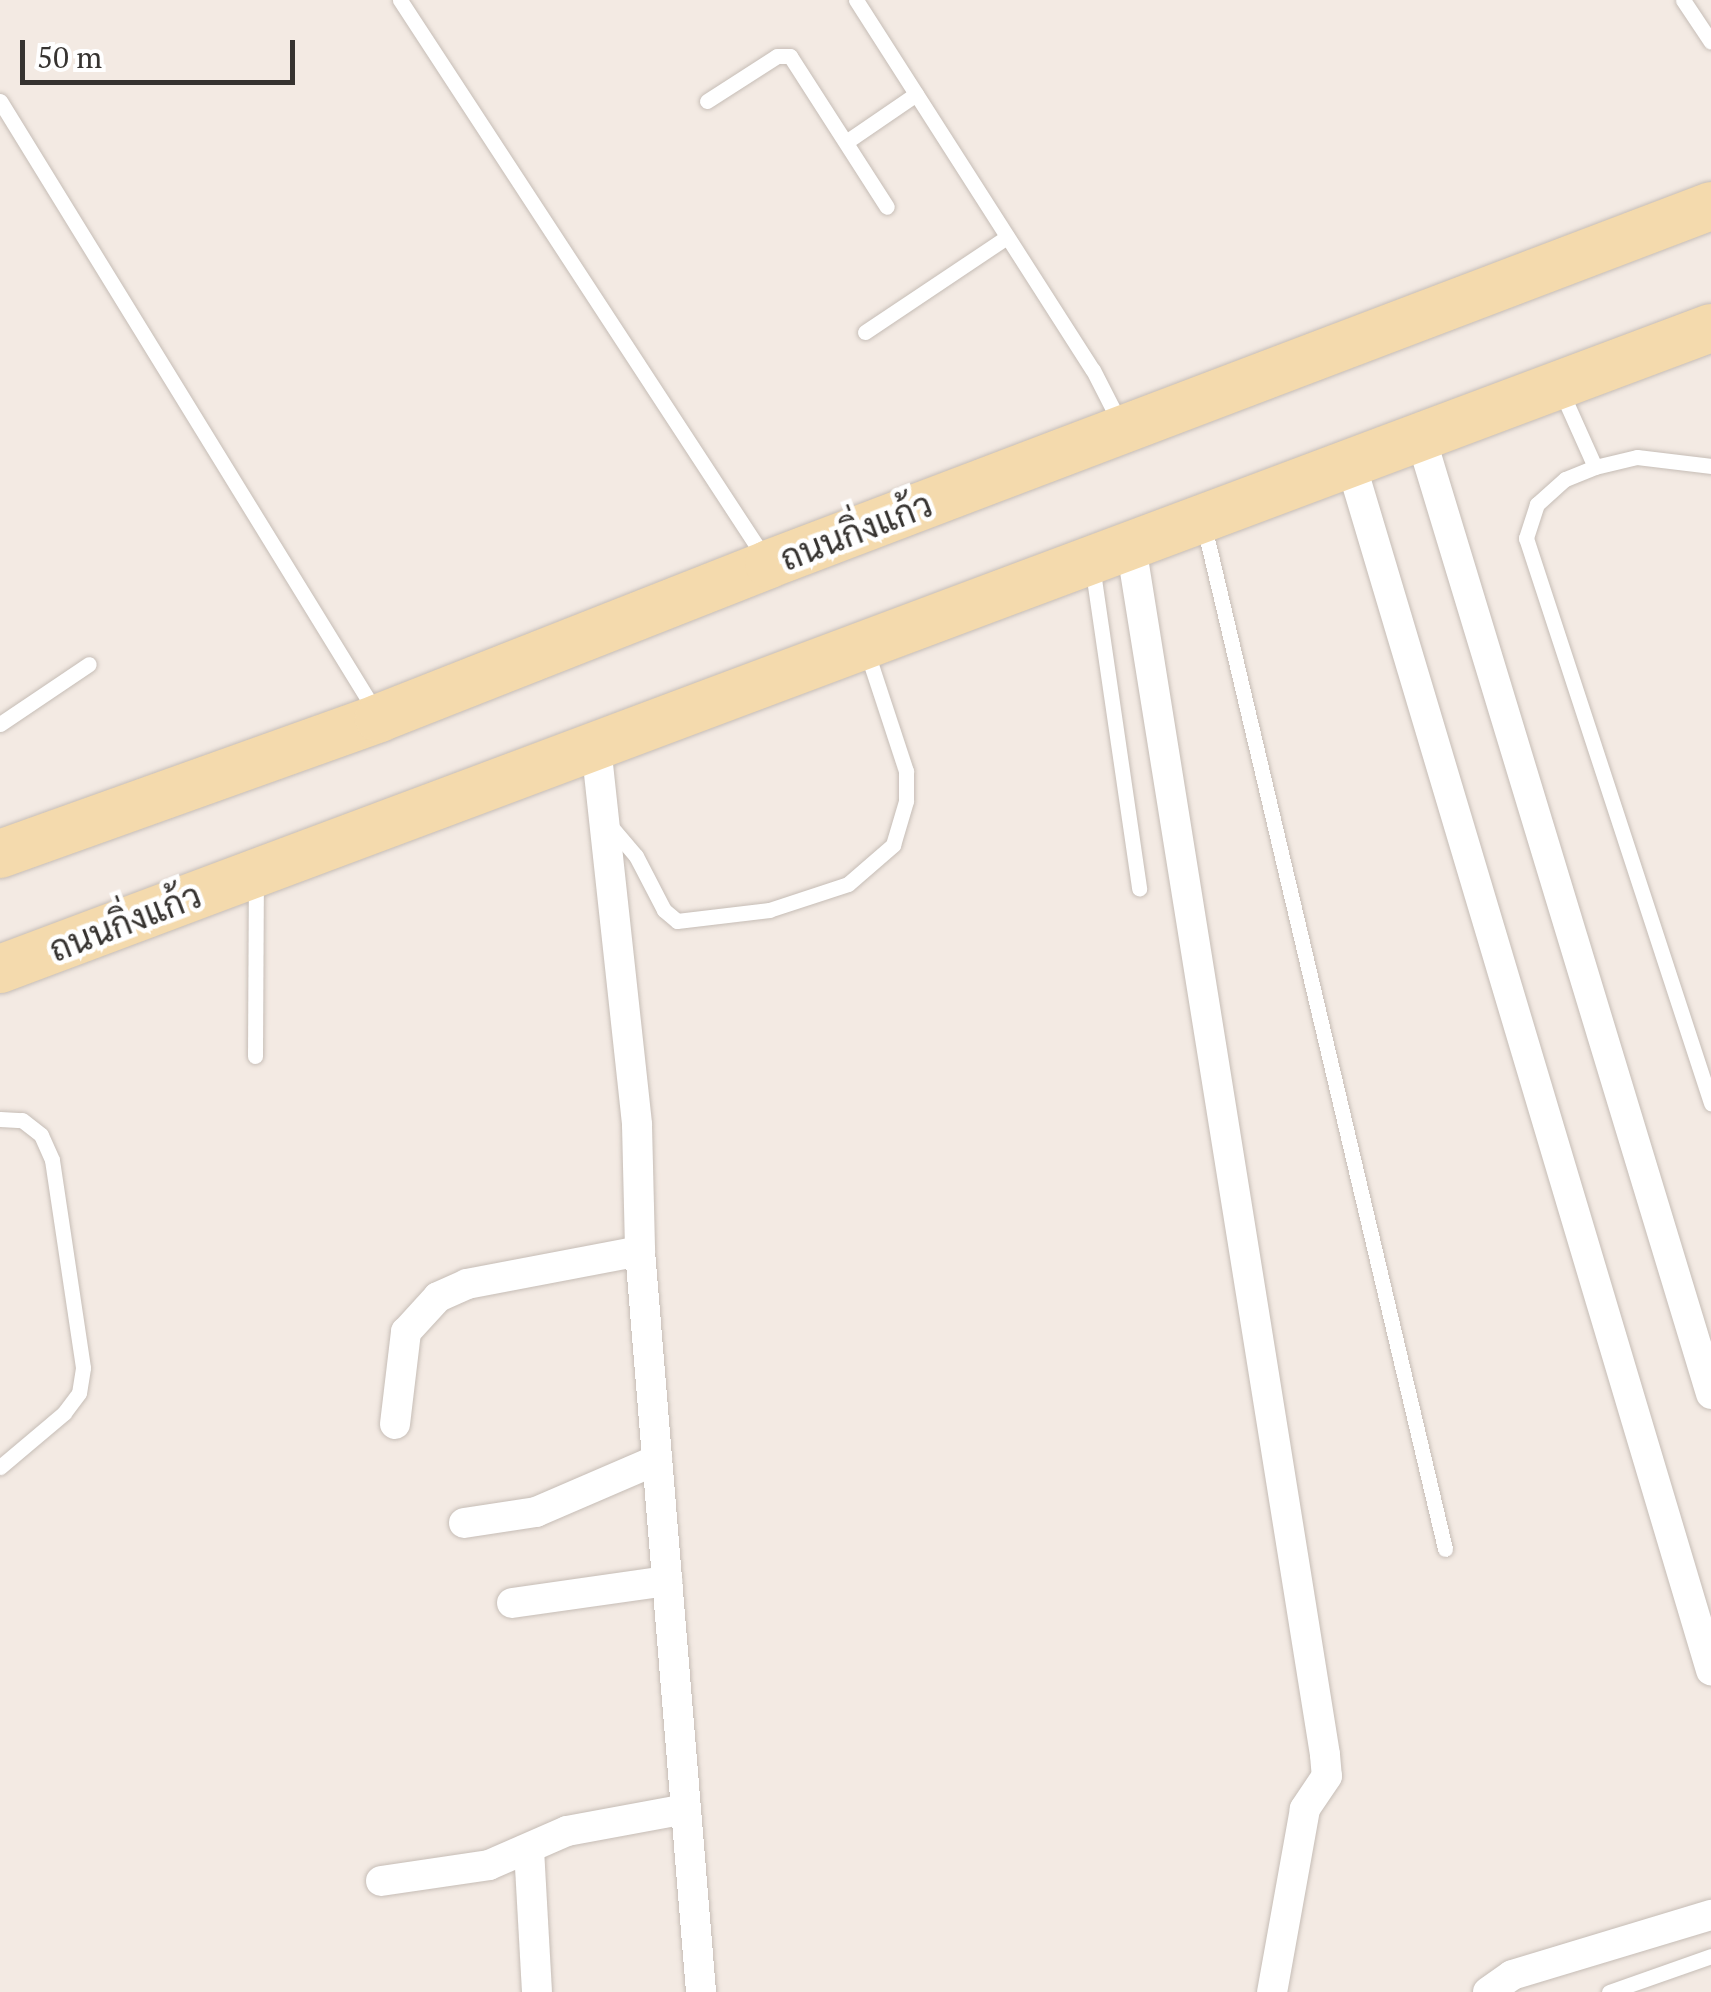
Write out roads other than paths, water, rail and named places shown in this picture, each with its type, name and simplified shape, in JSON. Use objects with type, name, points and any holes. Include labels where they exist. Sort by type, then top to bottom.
[{"type":"main road","name":"ถนนกิ่งแก้ว","points":[[0,854],[379,718],[769,564],[1711,206]]},
{"type":"main road","name":"ถนนกิ่งแก้ว","points":[[0,968],[1711,328]]},
{"type":"street","points":[[1421,438],[1711,1394]]},
{"type":"street","points":[[1351,464],[1711,1670]]},
{"type":"street","points":[[1111,554],[1324,1755],[1326,1776],[1305,1809],[1272,1992]]},
{"type":"street","points":[[596,746],[636,1126],[640,1252],[701,1992]]},
{"type":"street","points":[[396,1424],[406,1332],[438,1297],[467,1284],[640,1252]]},
{"type":"street","points":[[464,1523],[536,1512],[658,1460]]},
{"type":"street","points":[[512,1602],[667,1581]]},
{"type":"street","points":[[381,1882],[457,1872],[529,1849],[567,1831],[686,1809]]},
{"type":"street","points":[[529,1849],[538,1992]]},
{"type":"street","points":[[1488,1992],[1512,1975],[1711,1915]]},
{"type":"lane","points":[[400,0],[769,564]]},
{"type":"lane","points":[[856,0],[1093,370],[1124,431]]},
{"type":"lane","points":[[1683,0],[1711,42]]},
{"type":"lane","points":[[707,101],[777,56],[790,56],[888,207]]},
{"type":"lane","points":[[846,142],[916,94]]},
{"type":"lane","points":[[0,101],[379,718]]},
{"type":"lane","points":[[865,332],[1008,237]]},
{"type":"lane","points":[[1557,383],[1595,467]]},
{"type":"lane","points":[[1711,466],[1637,457],[1564,479],[1536,504],[1526,538],[1711,1103]]},
{"type":"lane","points":[[1202,520],[1445,1549]]},
{"type":"lane","points":[[1111,554],[1139,889]]},
{"type":"lane","points":[[604,819],[636,856],[664,910],[677,921],[769,910],[848,884],[892,845],[906,801],[906,771],[864,646]]},
{"type":"lane","points":[[0,724],[89,664]]},
{"type":"lane","points":[[255,1056],[256,872]]},
{"type":"lane","points":[[0,1119],[22,1120],[40,1135],[52,1160],[82,1368],[79,1393],[64,1413],[0,1467]]},
{"type":"lane","points":[[1608,1992],[1711,1956]]}]
